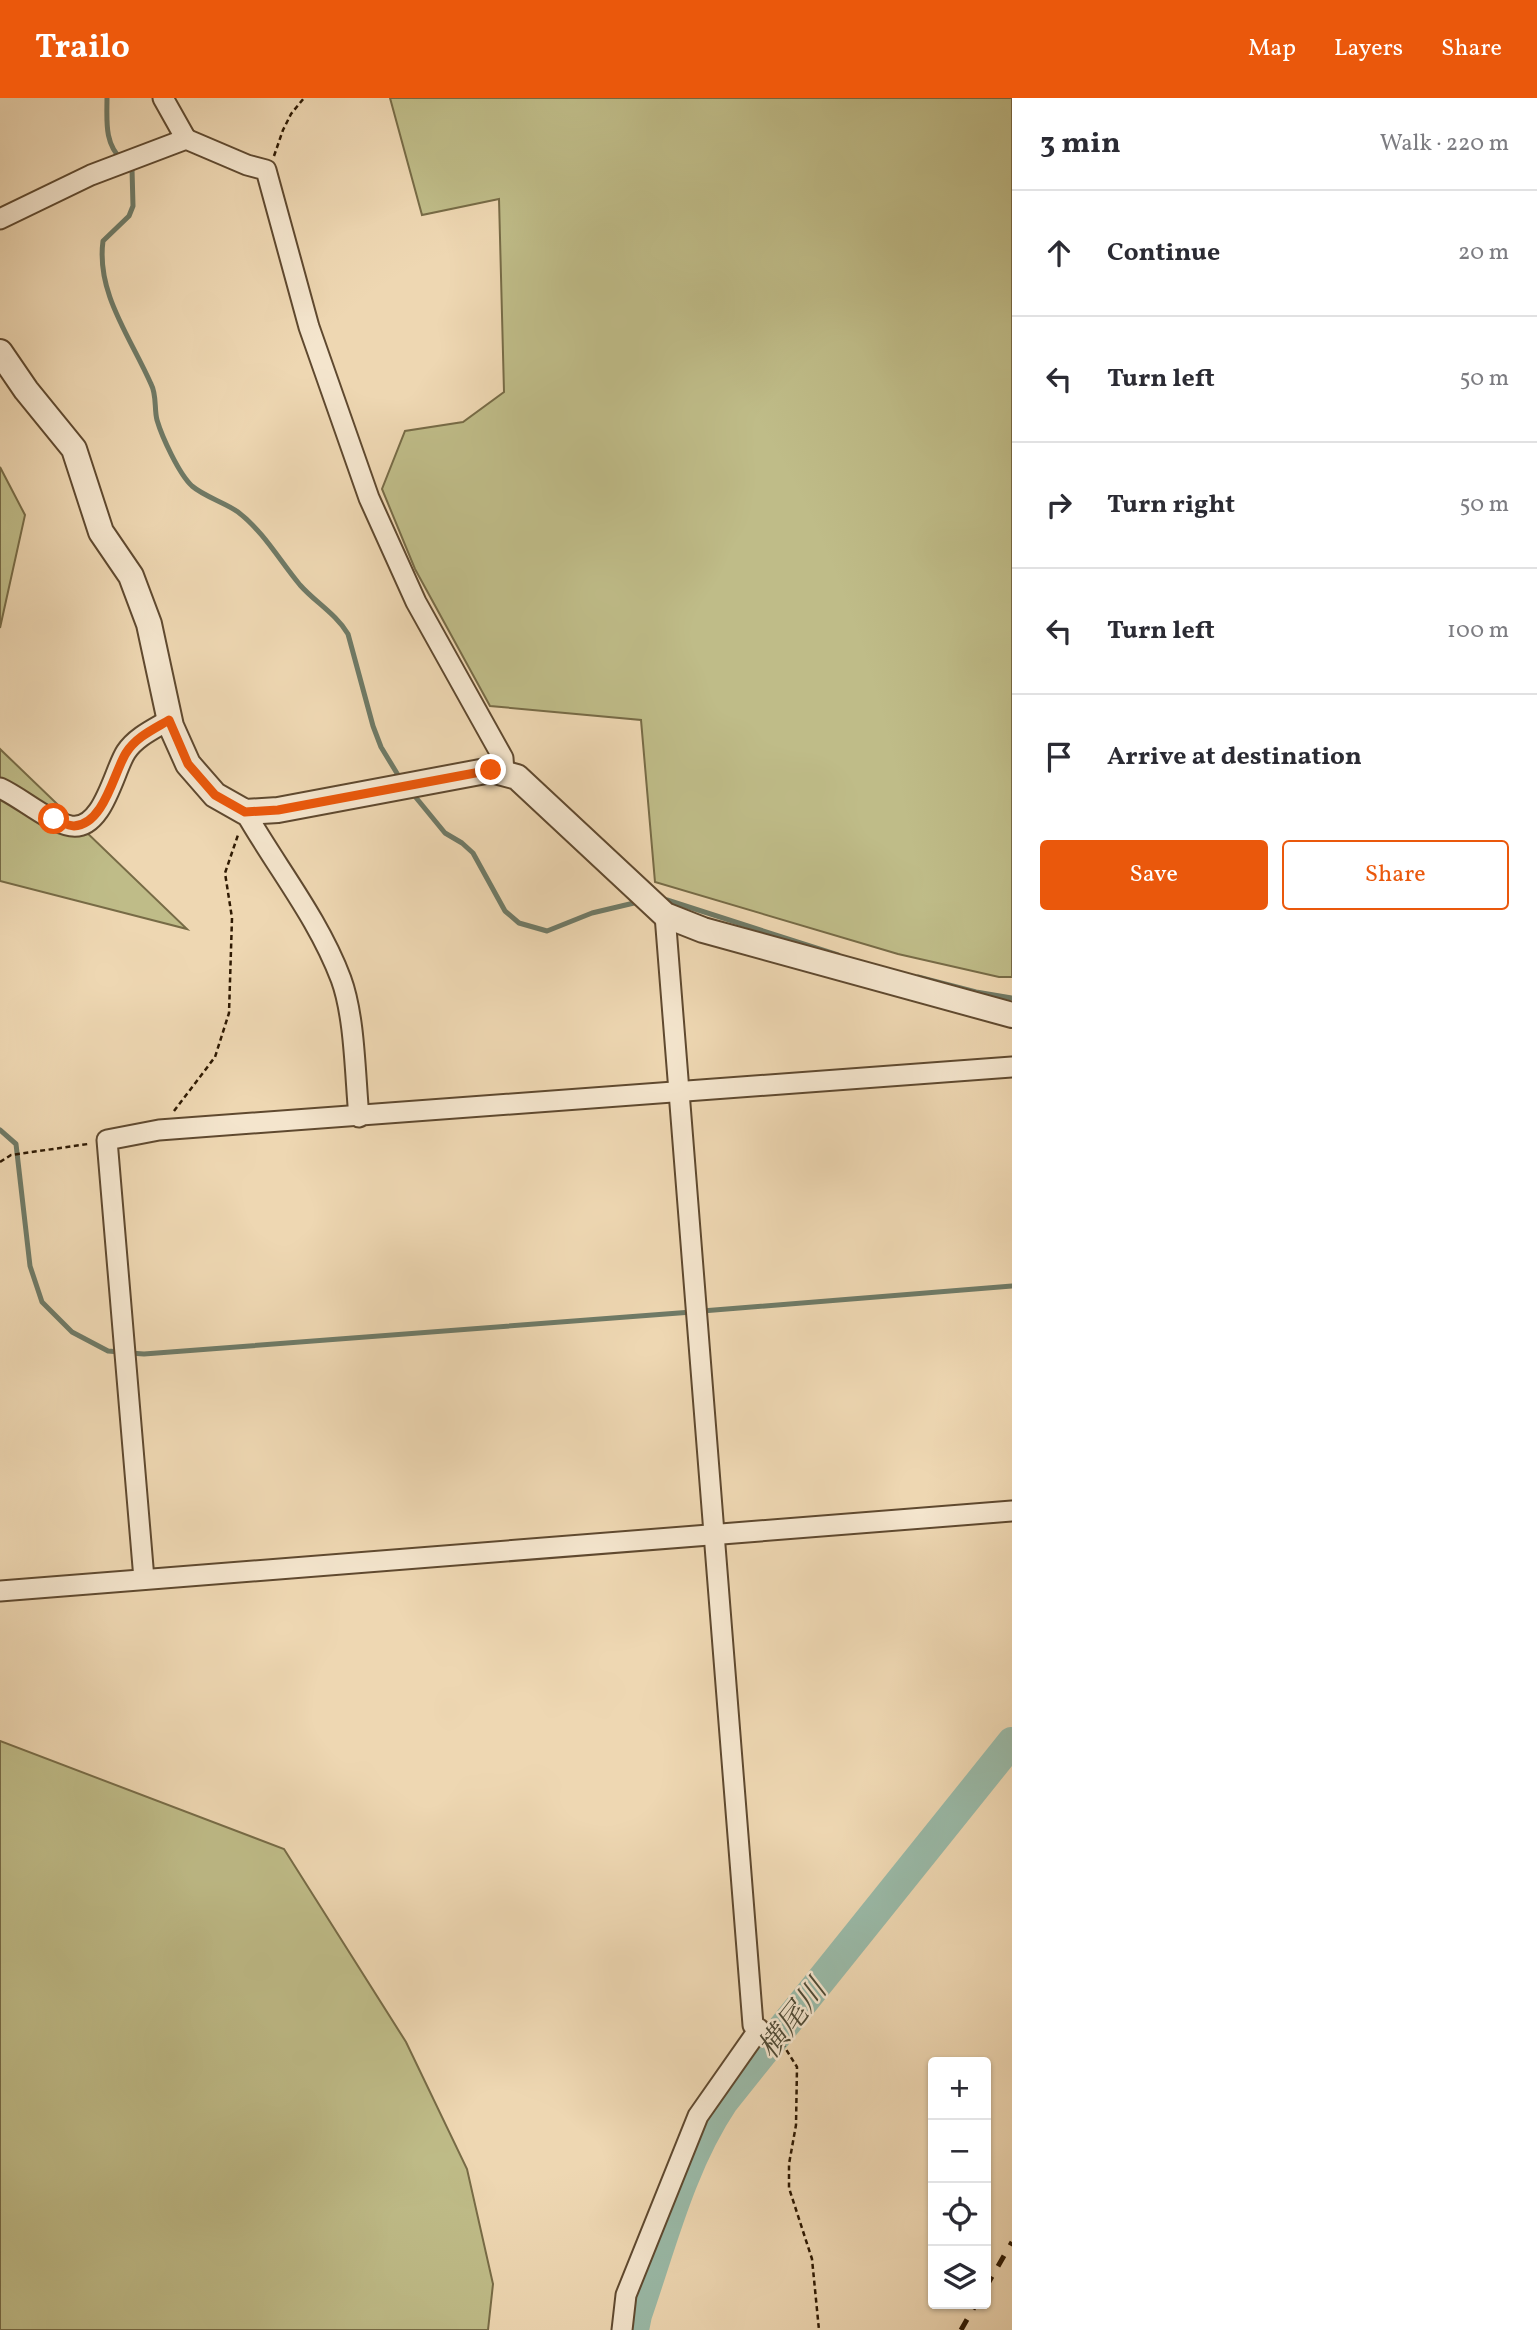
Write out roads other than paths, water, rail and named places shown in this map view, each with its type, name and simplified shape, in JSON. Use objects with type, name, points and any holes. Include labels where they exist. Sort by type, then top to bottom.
[{"type":"street","points":[[163,98],[186,139],[247,165],[266,170],[309,327],[369,498],[416,602],[503,758],[504,772]]},
{"type":"street","points":[[0,219],[113,166],[186,139]]},
{"type":"street","points":[[0,352],[26,390],[74,449],[101,532],[131,576],[149,624],[169,720],[188,764],[215,795],[245,812],[313,919],[342,981],[350,1021],[359,1117]]},
{"type":"street","points":[[0,788],[54,819],[73,827],[83,824],[95,814],[110,791],[126,753],[141,736],[169,720]]},
{"type":"street","points":[[245,812],[278,810],[491,770],[504,772],[517,777],[665,915],[716,934],[1012,1015]]},
{"type":"street","points":[[622,2330],[626,2295],[698,2116],[760,2029],[753,2025],[665,915]]},
{"type":"street","points":[[144,1579],[107,1140],[159,1130],[1012,1067]]},
{"type":"street","points":[[0,1591],[1012,1511]]},
{"type":"waterway","points":[[107,98],[109,139],[122,160]]},
{"type":"waterway","points":[[129,166],[132,169],[133,206],[129,216],[103,241],[102,260],[105,279],[117,315],[153,388],[157,420],[167,445],[192,486],[233,508],[247,520],[300,585],[348,634],[373,726],[381,747],[398,775]]},
{"type":"waterway","points":[[413,794],[445,833],[473,853],[505,911],[519,923],[547,931],[592,913],[634,903]]},
{"type":"waterway","points":[[661,900],[838,955]]},
{"type":"waterway","points":[[918,977],[1012,998]]},
{"type":"waterway","points":[[0,1130],[16,1144],[30,1266],[42,1302],[72,1332],[108,1351],[120,1352]]},
{"type":"waterway","points":[[702,1311],[1012,1286]]},
{"type":"waterway","points":[[130,1353],[692,1312]]},
{"type":"waterway","name":"横尾川","points":[[634,2330],[684,2178],[724,2101],[1012,1742]]},
{"type":"railway","points":[[991,2278],[1012,2242]]},
{"type":"railway","points":[[961,2330],[973,2309]]}]
